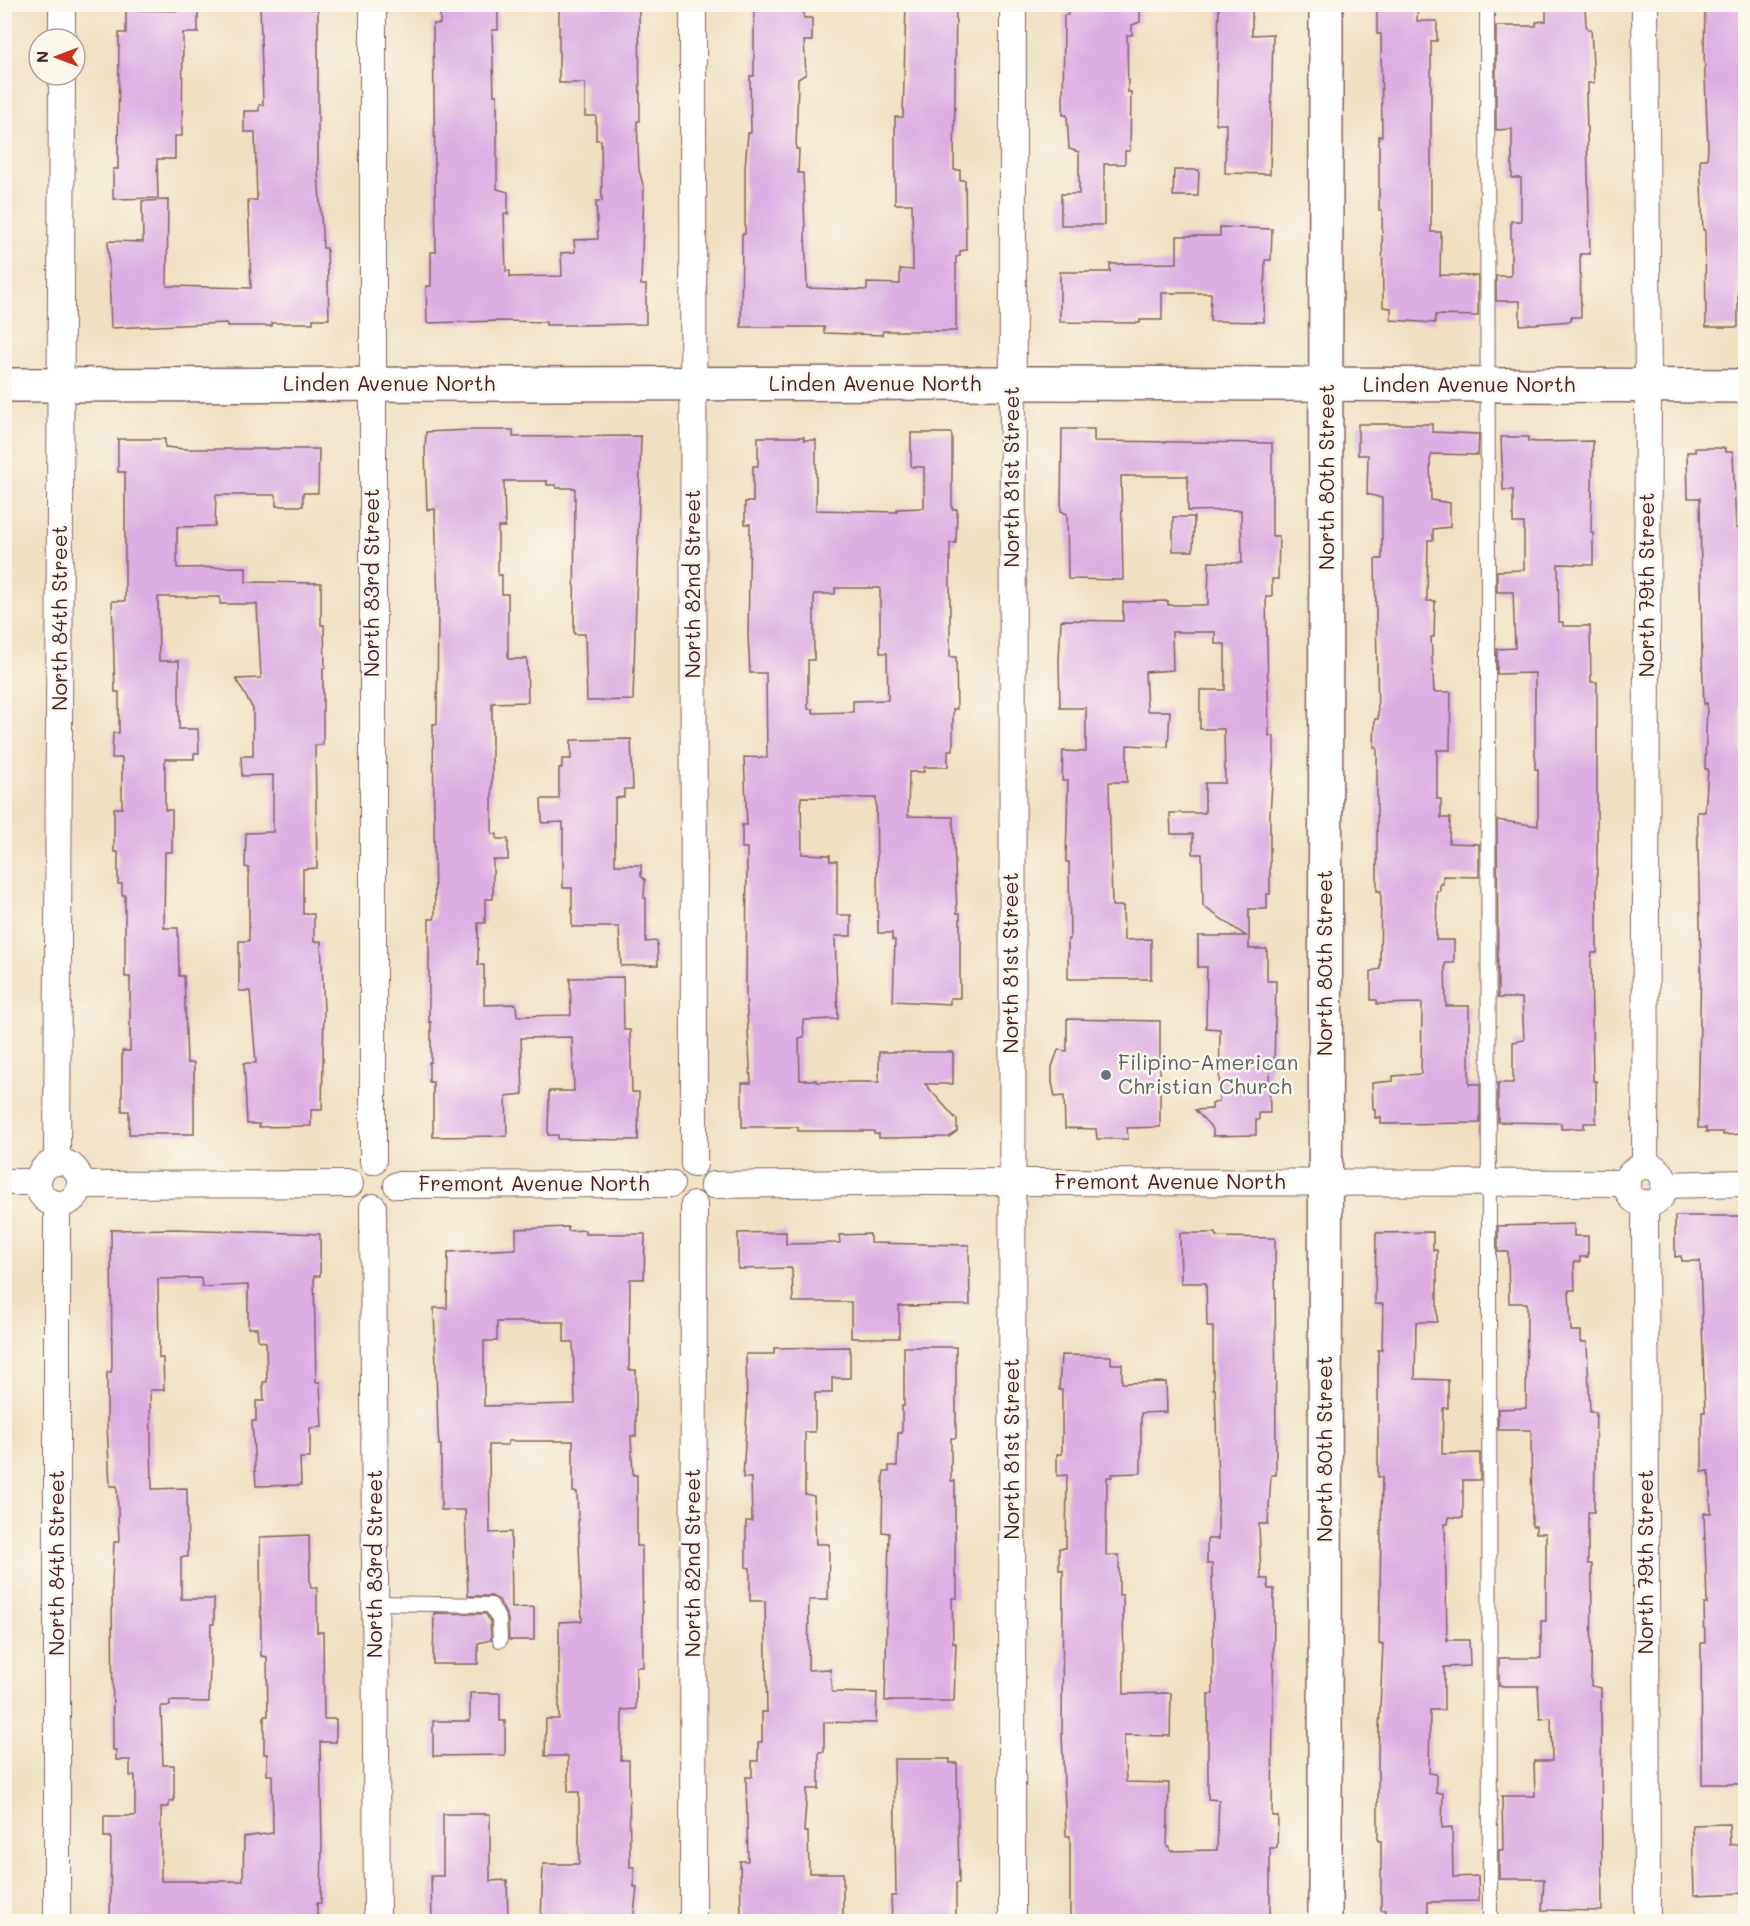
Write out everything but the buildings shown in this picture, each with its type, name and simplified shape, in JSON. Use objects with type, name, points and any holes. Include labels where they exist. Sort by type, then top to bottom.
[{"type":"street","points":[[62,4],[62,27]]},
{"type":"street","name":"North 83rd Street","points":[[373,4],[373,1161]]},
{"type":"street","name":"North 82nd Street","points":[[693,4],[694,1164]]},
{"type":"street","name":"North 81st Street","points":[[1012,1922],[1013,4]]},
{"type":"street","name":"North 80th Street","points":[[1325,1922],[1324,1182],[1328,385],[1326,4]]},
{"type":"street","name":"North 79th Street","points":[[1636,1174],[1648,386],[1645,4]]},
{"type":"street","name":"North 84th Street","points":[[57,1162],[62,87]]},
{"type":"street","name":"Linden Avenue North","points":[[4,386],[372,383],[1012,383],[1746,386]]},
{"type":"street","points":[[373,1161],[380,1161],[392,1170],[396,1185],[391,1199],[385,1204],[373,1207],[355,1200],[350,1184],[353,1171],[358,1166],[373,1161]]},
{"type":"street","points":[[57,1162],[71,1166],[79,1178],[80,1185],[75,1197],[57,1205],[40,1194],[37,1182],[44,1168],[57,1162]]},
{"type":"street","points":[[694,1164],[709,1172],[713,1185],[709,1198],[694,1205],[678,1200],[671,1184],[678,1169],[694,1164]]},
{"type":"street","points":[[1659,1171],[1665,1185],[1659,1198],[1645,1203],[1632,1196],[1636,1174],[1659,1171]]},
{"type":"street","name":"Fremont Avenue North","points":[[713,1185],[1011,1182],[1487,1183],[1636,1174]]},
{"type":"street","points":[[4,1182],[37,1182]]},
{"type":"street","points":[[1665,1185],[1746,1183]]},
{"type":"street","points":[[80,1185],[350,1184]]},
{"type":"street","name":"Fremont Avenue North","points":[[396,1185],[671,1184]]},
{"type":"street","name":"North 79th Street","points":[[1645,1203],[1647,1922]]},
{"type":"street","name":"North 84th Street","points":[[57,1205],[57,1922]]},
{"type":"street","name":"North 82nd Street","points":[[693,1922],[694,1205]]},
{"type":"street","name":"North 83rd Street","points":[[373,1207],[377,1922]]},
{"type":"lane","points":[[1487,4],[1487,1183],[1490,1922]]},
{"type":"lane","points":[[375,1603],[491,1605],[499,1620],[500,1640]]},
{"type":"place","name":"Filipino-American Christian Church","points":[[1106,1075]]}]
